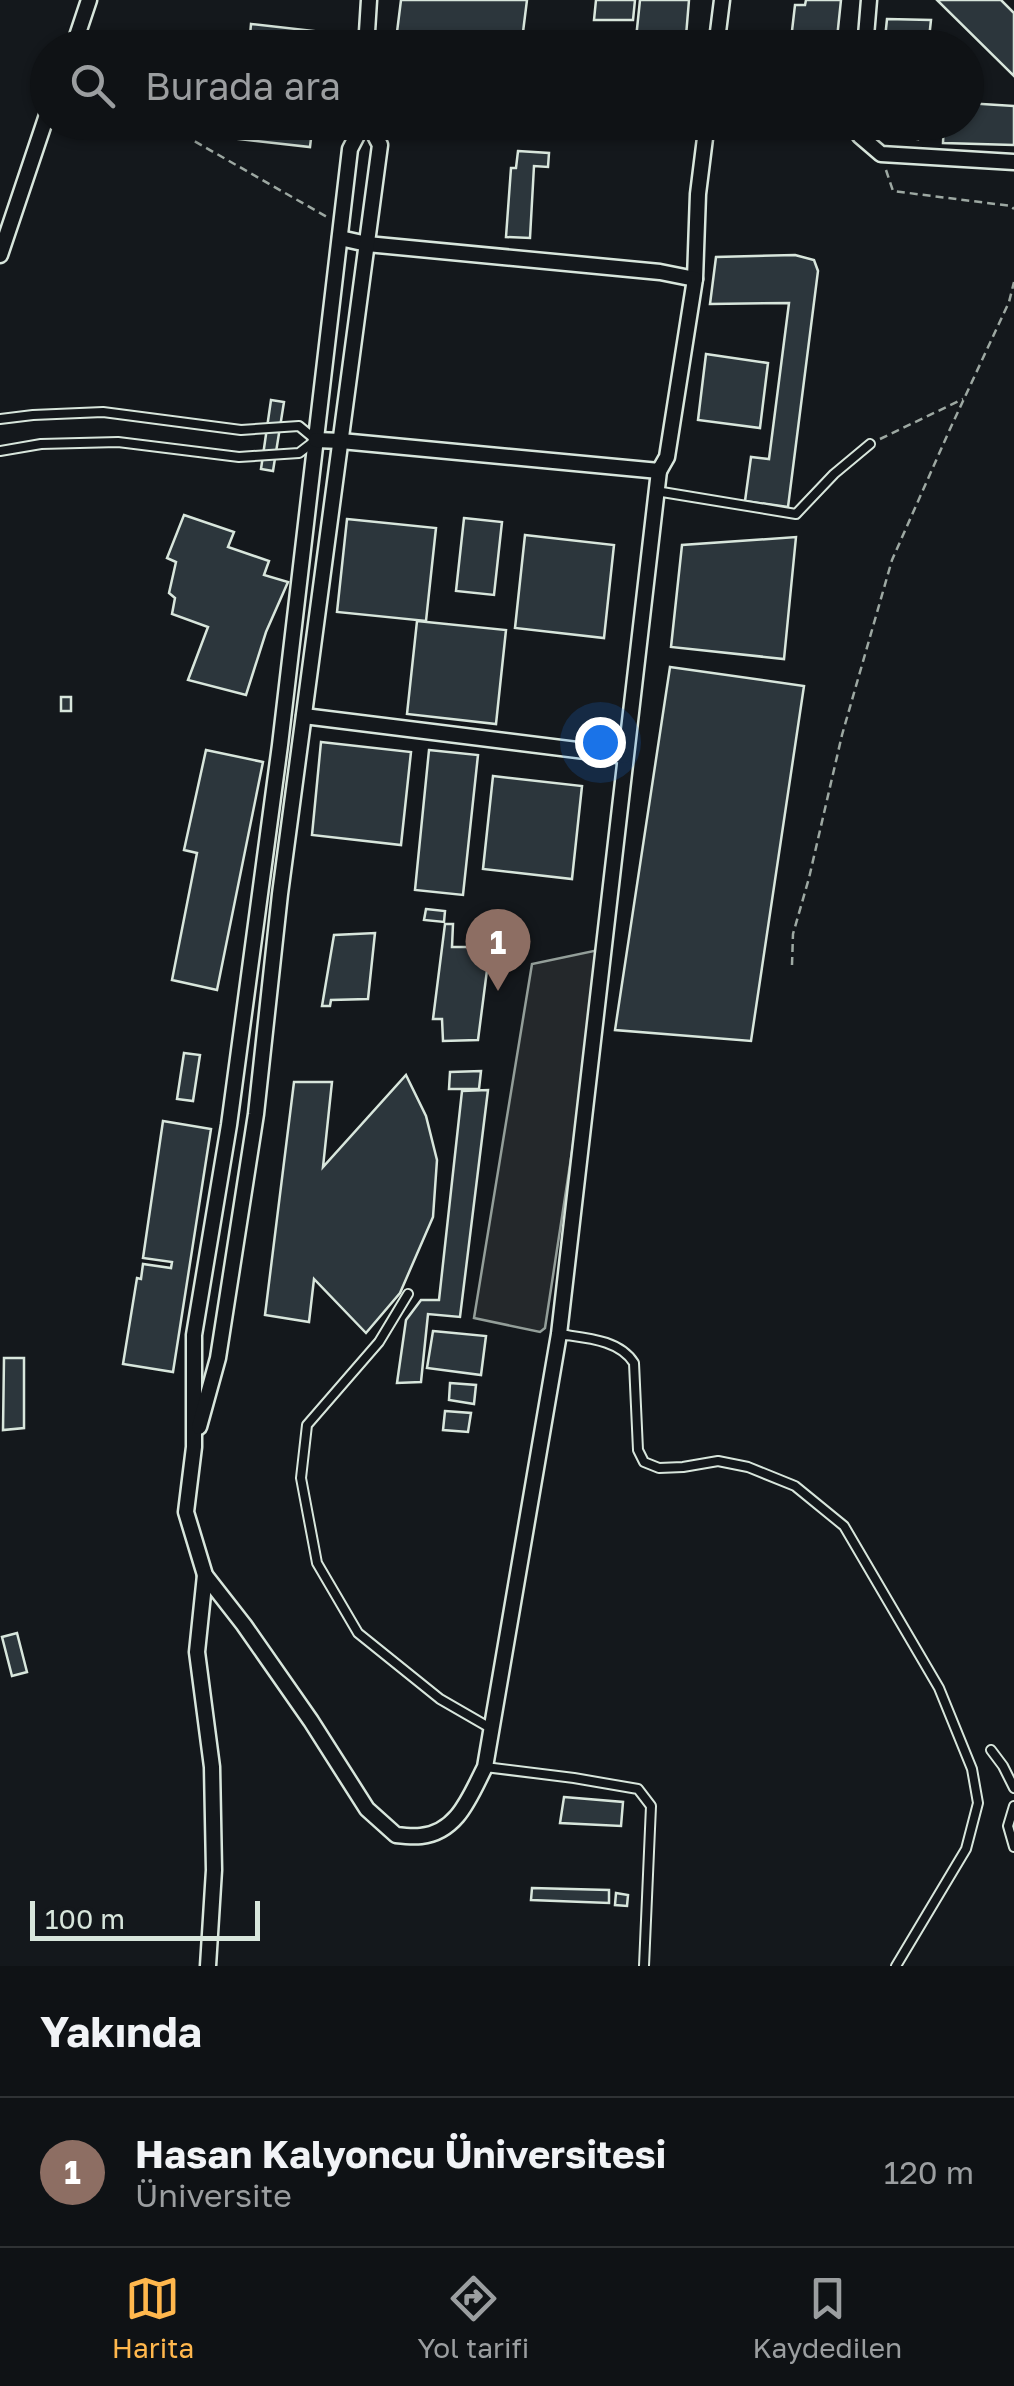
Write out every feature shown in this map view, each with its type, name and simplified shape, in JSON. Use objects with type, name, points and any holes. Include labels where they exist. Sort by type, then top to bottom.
[{"type":"street","points":[[79,30],[89,0]]},
{"type":"street","points":[[367,30],[369,0]]},
{"type":"street","points":[[718,30],[722,0]]},
{"type":"street","points":[[866,30],[869,0]]},
{"type":"street","points":[[0,255],[39,140]]},
{"type":"street","points":[[355,140],[350,149],[280,745],[230,1124],[194,1335],[194,1447],[186,1512],[205,1575],[312,1721],[367,1809],[396,1835],[423,1836],[448,1826],[462,1812],[486,1768],[559,1334],[658,470],[666,457],[696,279],[698,194],[705,140]]},
{"type":"street","points":[[194,1447],[218,1358],[256,1114],[280,894],[380,145],[377,140]]},
{"type":"street","points":[[865,140],[881,154],[1014,162]]},
{"type":"street","points":[[340,232],[366,244],[660,272],[696,279]]},
{"type":"street","points":[[316,440],[658,470]]},
{"type":"street","points":[[304,716],[625,756]]},
{"type":"street","points":[[205,1575],[198,1652],[212,1767],[214,1870],[208,1966]]},
{"type":"lane","points":[[0,420],[103,412],[241,430],[299,426],[316,440],[299,453],[239,458],[118,442],[41,444],[0,451]]},
{"type":"lane","points":[[656,492],[796,514],[870,444]]},
{"type":"lane","points":[[408,1294],[378,1342],[307,1425],[301,1478],[307,1512],[318,1564],[358,1632],[440,1698],[492,1729]]},
{"type":"lane","points":[[559,1334],[628,1352],[634,1362],[638,1450],[644,1462],[660,1468],[718,1461],[748,1467],[796,1486],[844,1526],[938,1688],[972,1769],[978,1804],[966,1849],[896,1966]]},
{"type":"lane","points":[[991,1750],[1014,1788]]},
{"type":"lane","points":[[486,1768],[638,1790],[651,1806],[644,1966]]},
{"type":"lane","points":[[1014,1806],[1008,1826],[1014,1847]]},
{"type":"path","points":[[191,140],[340,232]]},
{"type":"path","points":[[881,154],[893,191],[1014,209]]},
{"type":"path","points":[[792,965],[793,934],[842,735],[892,560],[1010,302],[1014,282]]},
{"type":"path","points":[[870,444],[964,399]]},
{"type":"shaded area","points":[[603,949],[545,1328],[540,1332],[474,1318],[532,964]]},
{"type":"building","points":[[401,0],[527,0],[523,30],[397,30]]},
{"type":"building","points":[[596,0],[635,0],[633,20],[594,20]]},
{"type":"building","points":[[640,0],[689,0],[686,30],[637,30]]},
{"type":"building","points":[[806,0],[841,0],[838,30],[792,30],[795,5],[805,5]]},
{"type":"building","points":[[937,0],[1001,0],[1014,13],[1014,76],[984,46],[984,30],[967,30]]},
{"type":"building","points":[[887,19],[931,20],[930,30],[886,30]]},
{"type":"building","points":[[251,24],[305,30],[250,30]]},
{"type":"building","points":[[984,104],[1014,106],[1014,145],[943,143],[984,140]]},
{"type":"building","points":[[247,140],[311,140],[310,147]]},
{"type":"building","points":[[518,151],[549,153],[548,167],[534,166],[530,238],[506,237],[511,168],[516,168]]},
{"type":"building","points":[[795,255],[814,260],[818,271],[788,507],[745,501],[751,457],[769,459],[789,303],[710,304],[716,257]]},
{"type":"building","points":[[706,354],[768,363],[760,428],[698,420]]},
{"type":"building","points":[[271,400],[284,402],[273,471],[261,469]]},
{"type":"building","points":[[184,515],[234,532],[228,547],[269,561],[264,575],[288,582],[266,632],[246,695],[188,680],[208,627],[172,614],[175,598],[169,593],[176,562],[167,558]]},
{"type":"building","points":[[464,518],[502,522],[494,595],[456,591]]},
{"type":"building","points":[[347,519],[436,528],[426,621],[337,612]]},
{"type":"building","points":[[525,535],[614,545],[604,638],[515,628]]},
{"type":"building","points":[[796,537],[784,659],[671,647],[682,545]]},
{"type":"building","points":[[417,621],[506,630],[496,724],[407,714]]},
{"type":"building","points":[[670,667],[804,686],[751,1041],[615,1030]]},
{"type":"building","points":[[61,697],[71,697],[71,711],[61,711]]},
{"type":"building","points":[[321,742],[411,752],[401,845],[312,835]]},
{"type":"building","points":[[206,750],[263,762],[217,990],[172,980],[197,853],[184,850]]},
{"type":"building","points":[[429,750],[478,755],[463,895],[415,890]]},
{"type":"building","points":[[493,776],[582,786],[572,879],[483,869]]},
{"type":"building","points":[[426,909],[445,911],[444,922],[424,920]]},
{"type":"building","points":[[445,924],[453,924],[452,947],[490,947],[478,1040],[443,1041],[442,1019],[433,1019]]},
{"type":"building","points":[[375,933],[368,999],[331,1000],[330,1006],[322,1006],[334,935]]},
{"type":"building","points":[[184,1053],[200,1055],[193,1101],[177,1099]]},
{"type":"building","points":[[481,1071],[479,1089],[449,1089],[450,1072]]},
{"type":"building","points":[[406,1075],[426,1116],[437,1160],[433,1217],[400,1293],[366,1333],[314,1279],[309,1322],[265,1315],[294,1082],[332,1082],[323,1167]]},
{"type":"building","points":[[488,1090],[460,1317],[428,1314],[421,1382],[397,1383],[406,1320],[421,1300],[439,1300],[462,1091]]},
{"type":"building","points":[[163,1121],[211,1129],[173,1372],[123,1364],[137,1278],[141,1279],[143,1264],[171,1268],[172,1262],[143,1258]]},
{"type":"building","points":[[433,1331],[486,1336],[481,1375],[427,1368]]},
{"type":"building","points":[[4,1358],[24,1358],[24,1428],[3,1430]]},
{"type":"building","points":[[450,1383],[476,1385],[474,1404],[449,1400]]},
{"type":"building","points":[[445,1411],[471,1413],[468,1432],[443,1430]]},
{"type":"building","points":[[17,1633],[27,1672],[12,1676],[2,1637]]},
{"type":"building","points":[[564,1797],[623,1802],[621,1826],[560,1823]]},
{"type":"building","points":[[532,1888],[609,1890],[609,1903],[531,1900]]},
{"type":"building","points":[[616,1893],[628,1895],[627,1906],[615,1905]]},
{"type":"place","name":"Hasan Kalyoncu Üniversitesi","points":[[498,991]]}]
